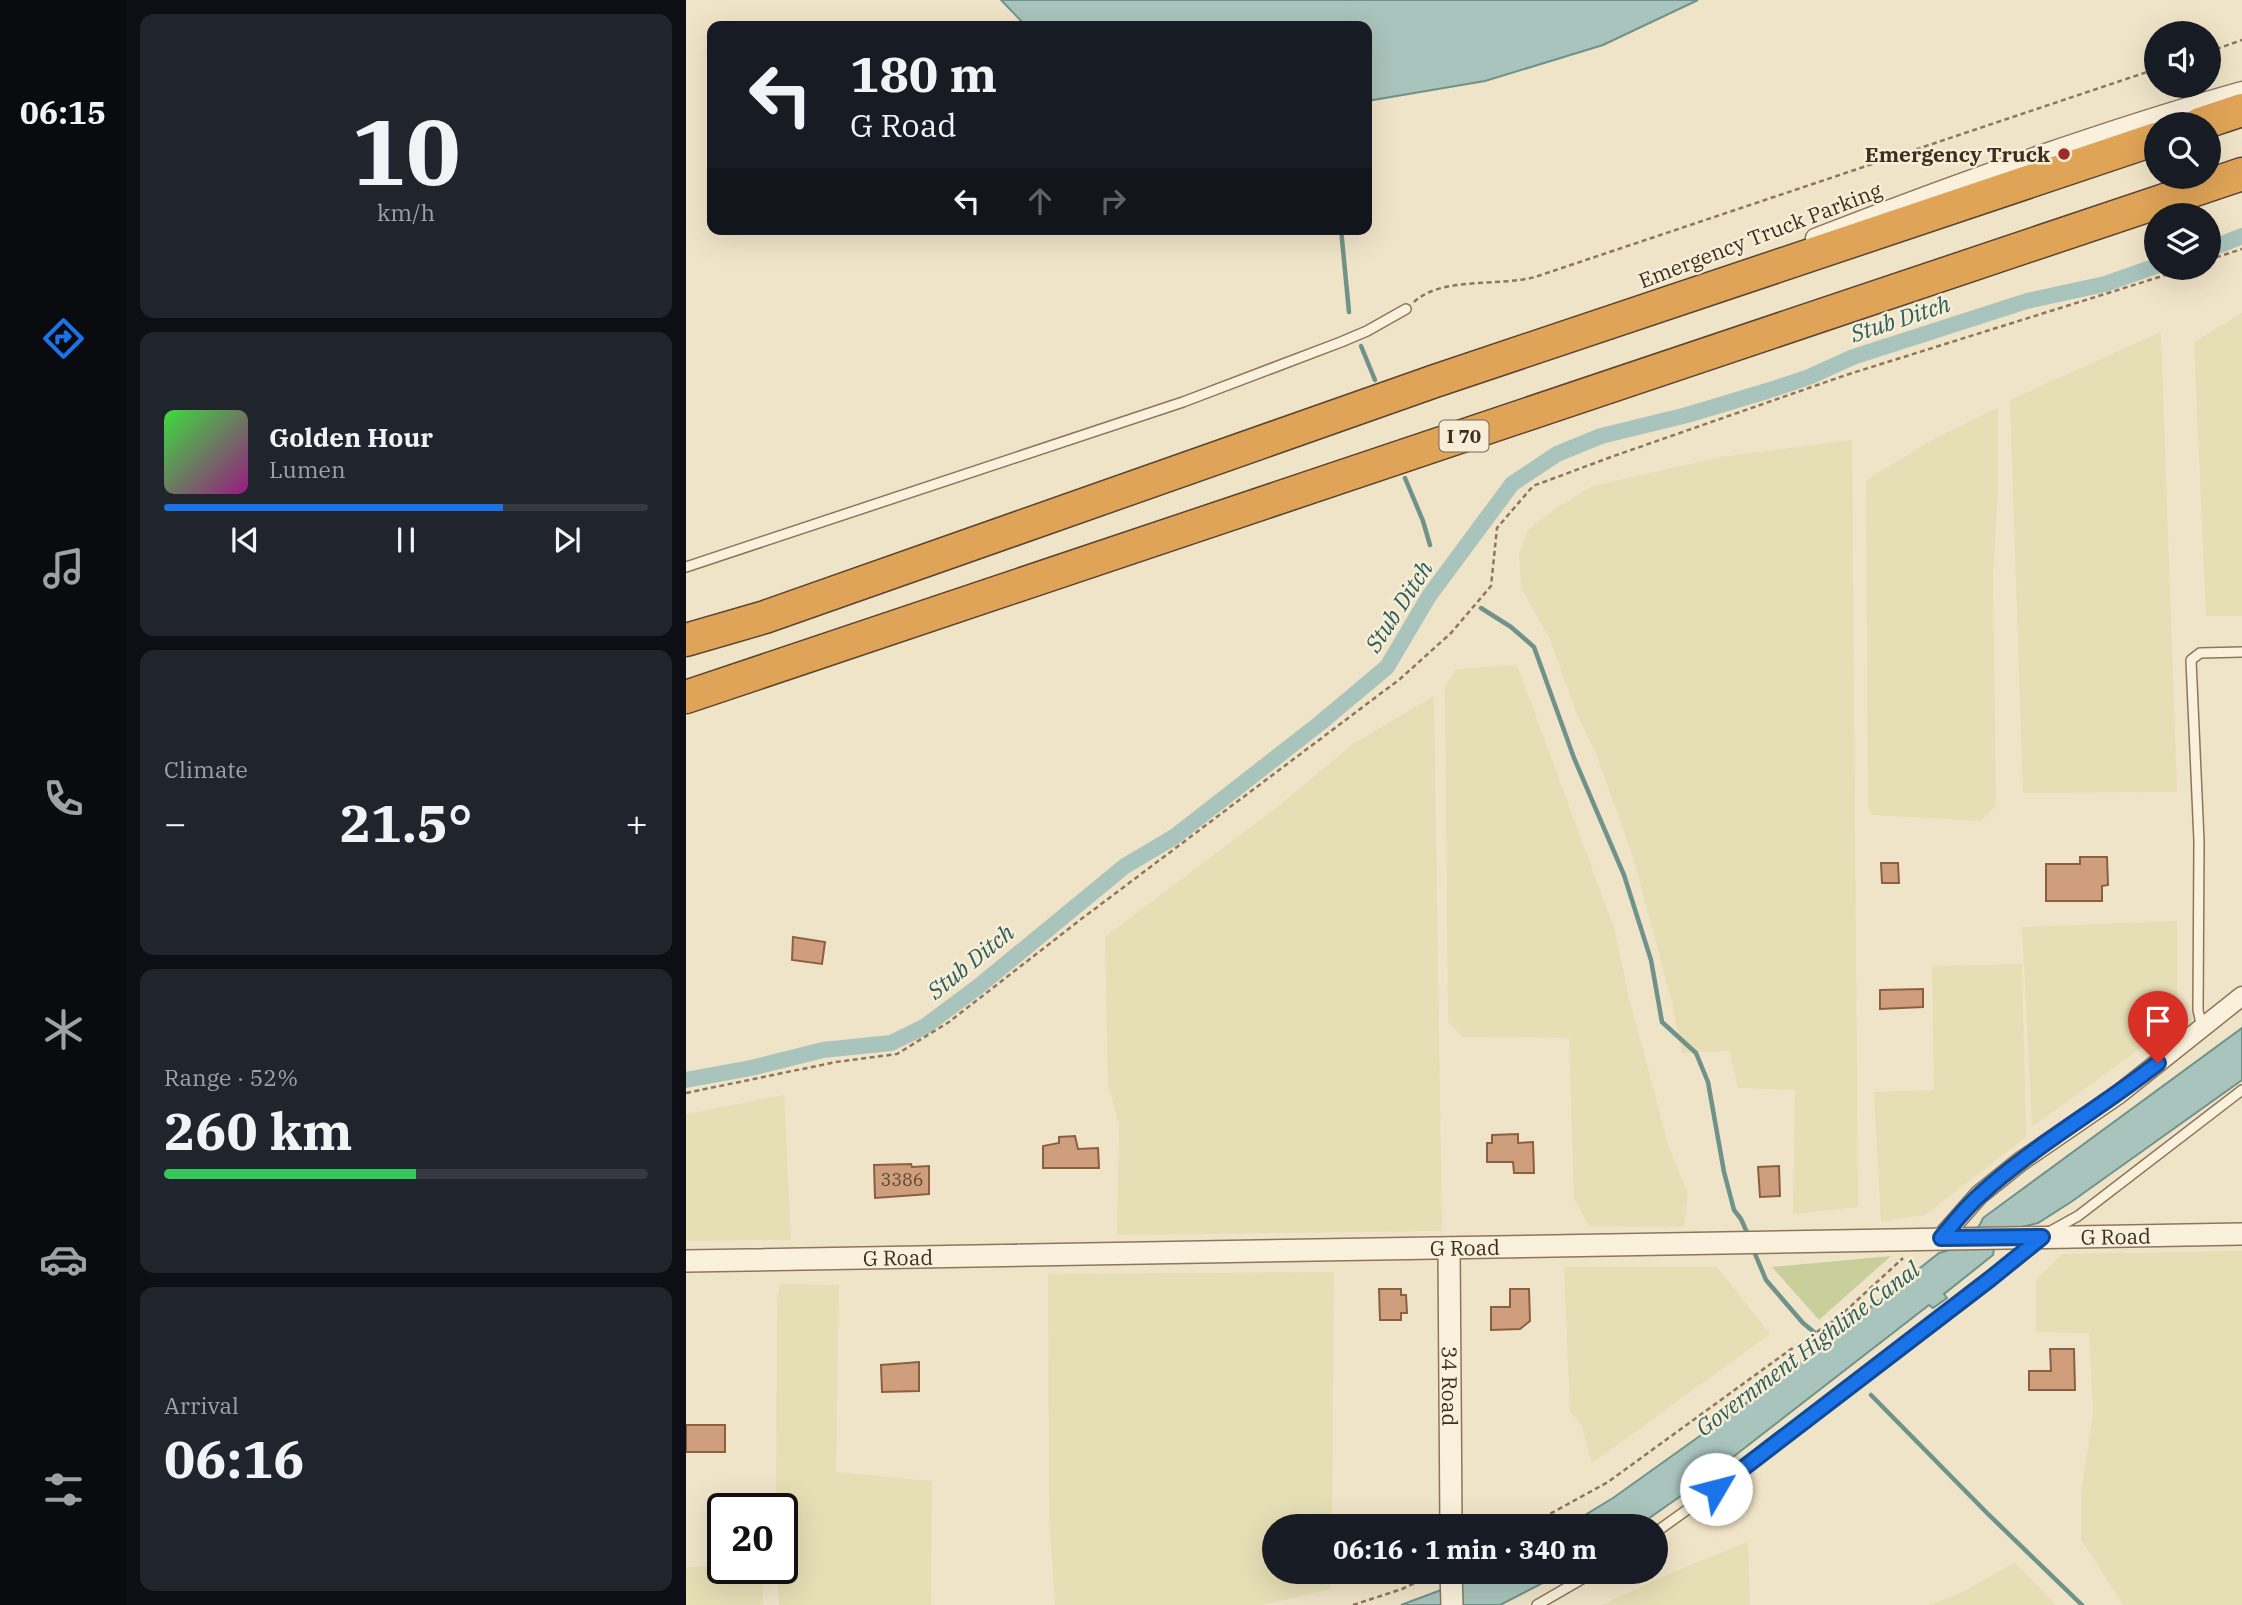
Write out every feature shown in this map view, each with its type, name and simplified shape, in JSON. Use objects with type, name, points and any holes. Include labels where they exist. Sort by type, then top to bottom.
[{"type":"highway","points":[[2221,117],[2242,110]]},
{"type":"highway","points":[[686,640],[765,617],[1422,385],[2144,143]]},
{"type":"highway","name":"I 70","points":[[686,697],[2242,174]]},
{"type":"street","name":"Emergency Truck Parking","points":[[1535,348],[1969,178],[2146,118],[2242,91]]},
{"type":"street","points":[[1941,1238],[1990,1187],[2020,1162],[2119,1094],[2242,996]]},
{"type":"street","name":"G Road","points":[[686,1261],[2242,1234]]},
{"type":"street","name":"34 Road","points":[[1450,1248],[1451,1514]]},
{"type":"lane","points":[[686,567],[1183,402],[1341,342],[1406,309]]},
{"type":"lane","points":[[2202,1028],[2198,1010],[2199,841],[2191,660],[2200,653],[2242,652]]},
{"type":"lane","points":[[1668,1523],[1979,1288],[2042,1237],[2078,1216],[2242,1090]]},
{"type":"lane","points":[[1536,1605],[1573,1584]]},
{"type":"path","points":[[2221,47],[2242,40]]},
{"type":"path","points":[[1406,309],[1420,296],[1440,287],[1515,282],[1535,277],[2144,73]]},
{"type":"path","points":[[2221,256],[2242,249]]},
{"type":"path","points":[[686,1093],[836,1062],[897,1054],[949,1022],[1400,679],[1451,633],[1491,586],[1497,528],[1534,486],[1846,375],[2150,280]]},
{"type":"path","points":[[1550,1514],[1608,1482],[1839,1317],[1900,1263],[1917,1238]]},
{"type":"path","points":[[1353,1605],[1402,1590],[1441,1584]]},
{"type":"shaded area","points":[[2242,313],[2242,616],[2206,616],[2194,342]]},
{"type":"shaded area","points":[[2161,332],[2177,792],[2023,793],[2010,400]]},
{"type":"shaded area","points":[[1998,408],[1998,487],[1993,577],[1996,805],[1981,821],[1872,815],[1868,806],[1866,480],[1934,439]]},
{"type":"shaded area","points":[[1852,440],[1858,1207],[1793,1214],[1795,1090],[1738,1088],[1729,1051],[1682,1053],[1672,1003],[1633,857],[1597,756],[1576,712],[1549,637],[1521,588],[1519,553],[1528,530],[1559,506],[1593,486],[1721,457]]},
{"type":"shaded area","points":[[1517,665],[1615,931],[1628,994],[1669,1148],[1688,1193],[1684,1227],[1589,1226],[1574,1199],[1569,1038],[1463,1037],[1448,1022],[1445,687],[1456,669]]},
{"type":"shaded area","points":[[1434,696],[1442,1231],[1117,1235],[1119,1125],[1108,1083],[1105,937],[1280,805],[1353,744]]},
{"type":"shaded area","points":[[2177,921],[2177,1022],[2032,1127],[2022,927]]},
{"type":"shaded area","points":[[2022,964],[2026,1137],[1925,1215],[1881,1221],[1874,1092],[1934,1090],[1932,966]]},
{"type":"shaded area","points":[[784,1095],[791,1240],[686,1241],[686,1114]]},
{"type":"shaded area","points":[[2242,1251],[2242,1605],[2123,1605],[2081,1539],[2081,1494],[2093,1413],[2089,1333],[2036,1332],[2036,1279],[2063,1254]]},
{"type":"shaded area","points":[[1564,1267],[1717,1267],[1770,1334],[1592,1463],[1581,1424],[1570,1411]]},
{"type":"shaded area","points":[[1334,1272],[1332,1514],[1262,1514],[1262,1584],[1331,1584],[1331,1589],[1262,1605],[1055,1605],[1049,1514],[1048,1274]]},
{"type":"shaded area","points":[[780,1284],[839,1285],[836,1472],[932,1481],[931,1605],[779,1605],[778,1584],[798,1584],[798,1493],[776,1493],[777,1302]]},
{"type":"shaded area","points":[[1748,1542],[1750,1605],[1602,1605],[1647,1584],[1668,1584],[1668,1574]]},
{"type":"shaded area","points":[[2015,1563],[2056,1605],[1928,1605],[1956,1595]]},
{"type":"shaded area","points":[[707,1566],[707,1584],[762,1584],[763,1605],[686,1605],[686,1567]]},
{"type":"green space","points":[[1891,1256],[1819,1320],[1772,1267]]},
{"type":"water","points":[[1001,0],[1698,0],[1603,45],[1485,81],[1372,100],[1372,21],[1021,21]]},
{"type":"water","points":[[2242,1028],[2242,1080],[2071,1202],[2038,1223],[2022,1227],[1994,1249],[1993,1255],[1944,1294],[1947,1298],[1933,1308],[1929,1305],[1702,1481],[1655,1514],[1587,1514],[1774,1383],[1939,1253],[1966,1240],[1983,1218]]},
{"type":"water","points":[[1457,1584],[1541,1584],[1500,1605],[1401,1605]]},
{"type":"building","points":[[2080,857],[2107,857],[2108,885],[2102,886],[2102,901],[2046,901],[2046,864],[2080,864]]},
{"type":"building","points":[[1881,863],[1898,863],[1899,883],[1882,883]]},
{"type":"building","points":[[793,937],[825,942],[822,964],[792,960]]},
{"type":"building","points":[[1923,989],[1923,1007],[1880,1009],[1880,990]]},
{"type":"building","points":[[1518,1134],[1518,1143],[1533,1142],[1534,1173],[1514,1173],[1513,1162],[1487,1162],[1487,1143],[1492,1143],[1492,1135]]},
{"type":"building","points":[[1075,1136],[1078,1149],[1098,1148],[1099,1168],[1043,1168],[1043,1146],[1059,1143],[1059,1137]]},
{"type":"building","points":[[911,1164],[912,1167],[929,1166],[929,1194],[875,1198],[874,1165]]},
{"type":"building","points":[[1779,1166],[1780,1196],[1760,1197],[1758,1167]]},
{"type":"building","points":[[1379,1289],[1401,1289],[1401,1295],[1406,1295],[1407,1313],[1401,1313],[1401,1320],[1380,1320]]},
{"type":"building","points":[[1510,1289],[1529,1289],[1530,1321],[1520,1329],[1491,1330],[1491,1307],[1510,1307]]},
{"type":"building","points":[[2050,1349],[2074,1349],[2075,1390],[2029,1390],[2029,1371],[2051,1371]]},
{"type":"building","points":[[919,1362],[919,1391],[882,1392],[881,1365]]},
{"type":"building","points":[[686,1425],[725,1425],[725,1452],[686,1452]]},
{"type":"waterway","points":[[1342,235],[1349,312]]},
{"type":"waterway","name":"Stub Ditch","points":[[2221,245],[2242,236]]},
{"type":"waterway","name":"Stub Ditch","points":[[686,1080],[751,1068],[823,1050],[891,1043],[924,1027],[979,986],[1125,866],[1174,837],[1319,724],[1387,667],[1429,596],[1512,484],[1557,454],[1601,436],[1687,415],[1767,391],[1809,377],[1853,357],[2027,301],[2105,284],[2144,270]]},
{"type":"waterway","points":[[1361,346],[1375,380]]},
{"type":"waterway","points":[[1405,478],[1430,545]]},
{"type":"waterway","points":[[1481,608],[1511,627],[1534,647],[1574,758],[1624,875],[1651,960],[1662,1022],[1696,1053],[1708,1082],[1724,1172],[1734,1210],[1749,1237]]},
{"type":"waterway","name":"Government Highline Canal","points":[[1753,1249],[1766,1280],[1814,1332]]},
{"type":"waterway","points":[[1871,1395],[2082,1605]]},
{"type":"place","name":"Emergency Truck","points":[[2064,154]]},
{"type":"route","points":[[1716,1489],[2042,1237],[1941,1238],[1979,1195],[2020,1162],[2119,1094],[2158,1063]]}]
